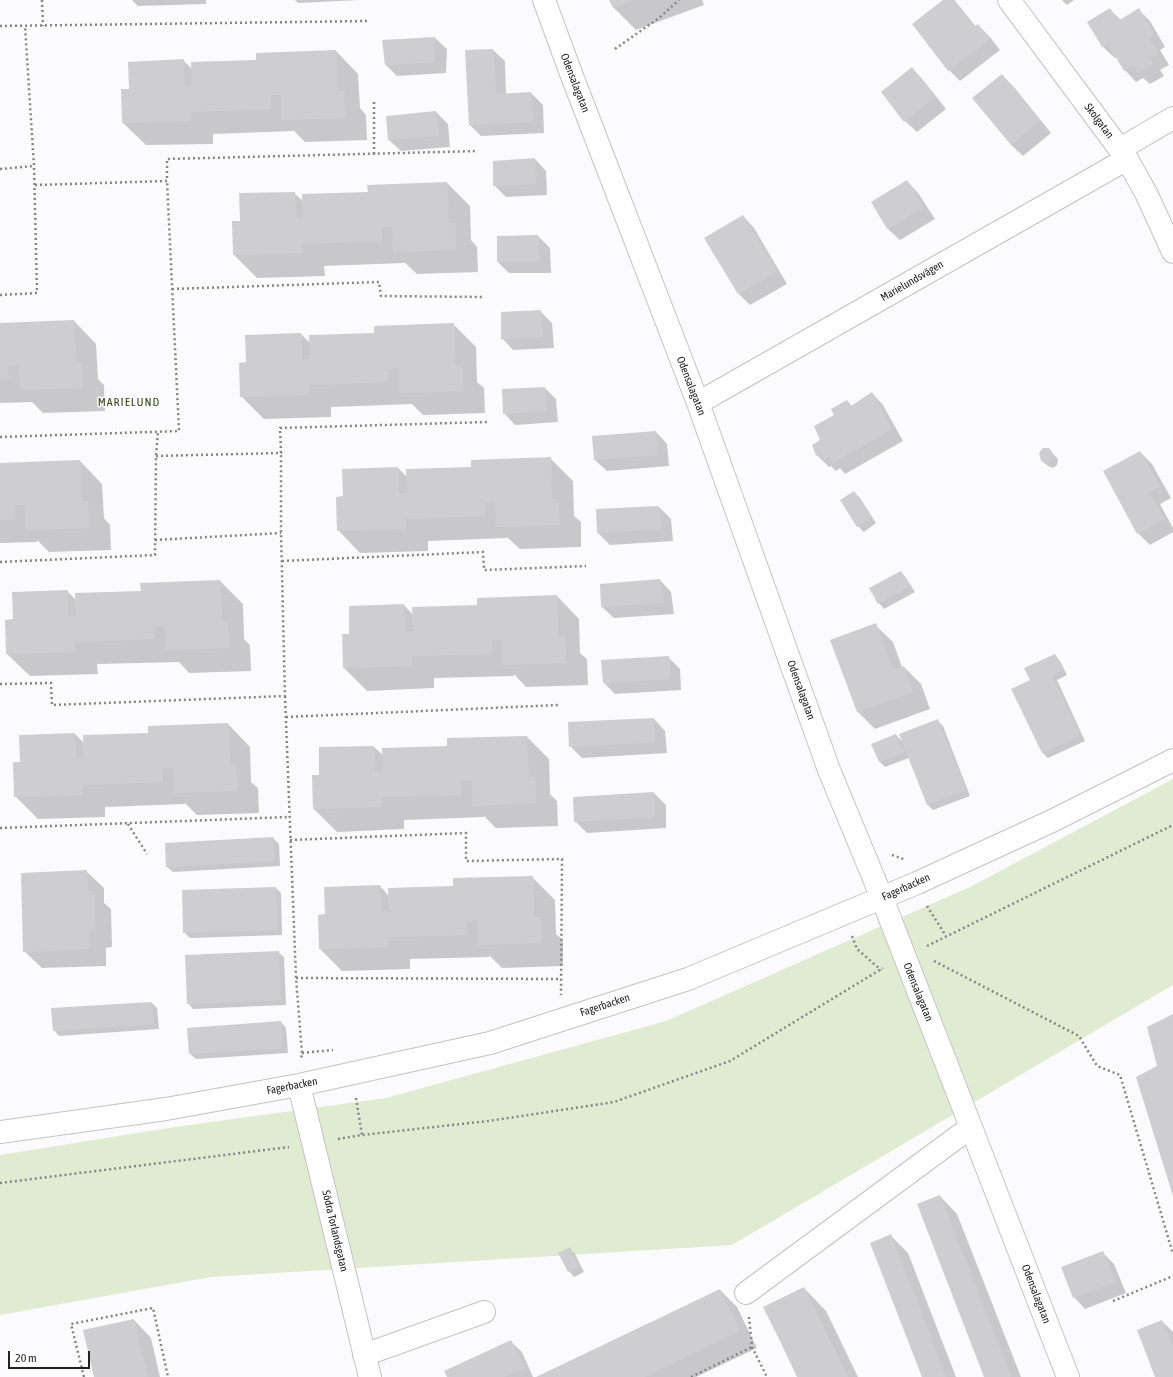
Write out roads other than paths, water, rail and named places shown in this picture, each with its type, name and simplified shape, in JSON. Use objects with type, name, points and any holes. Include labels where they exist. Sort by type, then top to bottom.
[{"type":"street","name":"Odensalagatan","points":[[544,0],[698,402],[829,770],[882,898],[910,954],[971,1127],[1068,1377]]},
{"type":"street","name":"Skolgatan","points":[[1009,0],[1123,154],[1147,196],[1173,252]]},
{"type":"street","name":"Marielundsvägen","points":[[698,402],[1123,154],[1173,118]]},
{"type":"street","name":"Fagerbacken","points":[[0,1132],[166,1109],[299,1085],[490,1042],[688,979],[882,898],[1054,820],[1173,760]]},
{"type":"street","name":"Södra Torlandsgatan","points":[[299,1085],[370,1377]]},
{"type":"street","points":[[746,1293],[971,1127]]},
{"type":"street","points":[[364,1355],[484,1312]]},
{"type":"district","name":"MARIELUND","points":[[129,402]]}]
